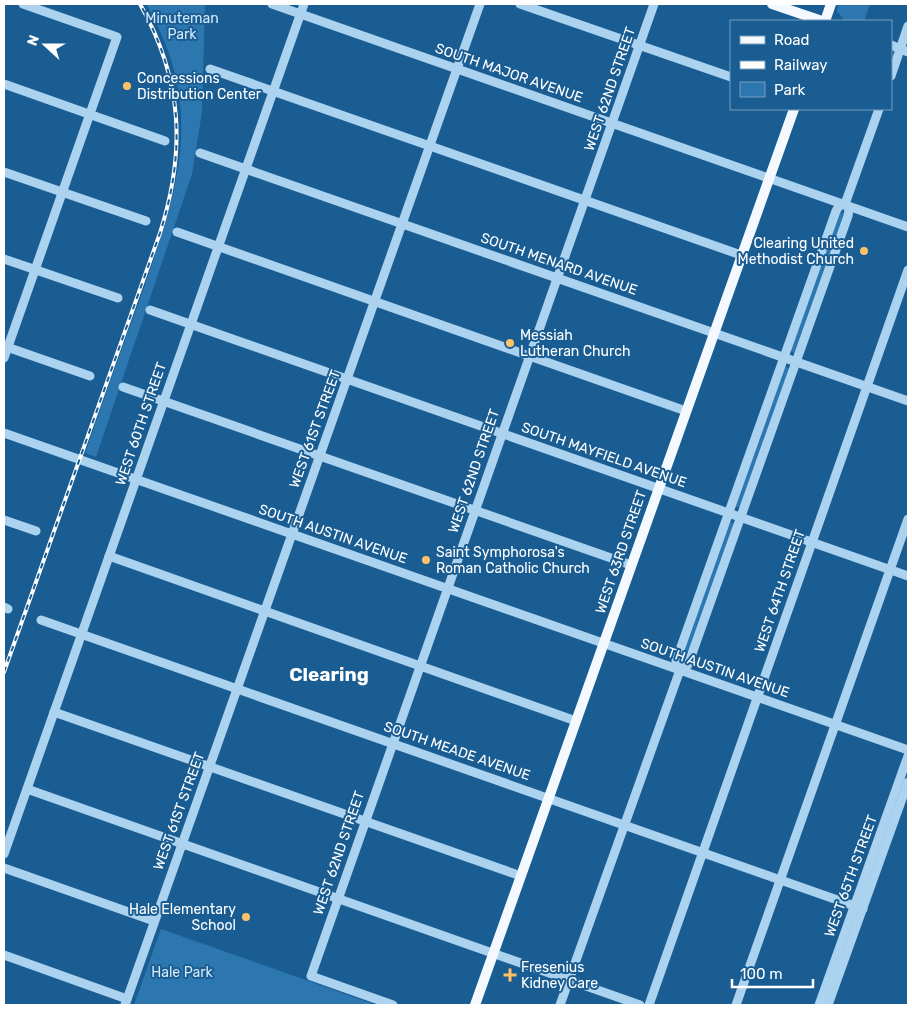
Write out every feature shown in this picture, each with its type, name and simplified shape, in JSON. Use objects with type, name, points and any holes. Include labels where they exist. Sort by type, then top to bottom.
[{"type":"main road","points":[[772,4],[820,20]]},
{"type":"main road","points":[[823,20],[831,4]]},
{"type":"main road","name":"WEST 63RD STREET","points":[[475,1005],[794,110]]},
{"type":"street","points":[[4,358],[6,346],[35,270],[117,37],[23,4]]},
{"type":"street","name":"SOUTH MAJOR AVENUE","points":[[272,4],[908,227]]},
{"type":"street","name":"WEST 60TH STREET","points":[[4,854],[304,4]]},
{"type":"street","name":"WEST 61ST STREET","points":[[126,1002],[480,4]]},
{"type":"street","points":[[520,4],[730,78]]},
{"type":"street","name":"WEST 62ND STREET","points":[[393,1005],[311,976],[654,4]]},
{"type":"street","points":[[892,74],[904,50],[908,26]]},
{"type":"street","points":[[892,46],[904,50]]},
{"type":"street","points":[[210,69],[741,256]]},
{"type":"street","points":[[4,84],[165,141]]},
{"type":"street","points":[[560,1005],[680,670],[688,665],[741,517],[848,216],[849,209],[846,204],[879,110]]},
{"type":"street","name":"SOUTH MENARD AVENUE","points":[[200,153],[908,401]]},
{"type":"street","points":[[4,172],[146,221]]},
{"type":"street","points":[[680,670],[676,661],[836,211],[839,206],[846,204]]},
{"type":"street","points":[[178,232],[686,411]]},
{"type":"street","points":[[4,259],[118,298]]},
{"type":"street","name":"WEST 64TH STREET","points":[[649,1005],[908,270]]},
{"type":"street","name":"SOUTH MAYFIELD AVENUE","points":[[150,310],[908,576]]},
{"type":"street","points":[[6,346],[90,376]]},
{"type":"street","points":[[122,387],[631,565]]},
{"type":"street","name":"SOUTH AUSTIN AVENUE","points":[[4,433],[908,750]]},
{"type":"street","points":[[736,1005],[908,519]]},
{"type":"street","points":[[4,520],[36,531]]},
{"type":"street","points":[[109,556],[576,721]]},
{"type":"street","name":"SOUTH MEADE AVENUE","points":[[41,620],[858,907]]},
{"type":"street","points":[[54,712],[521,876]]},
{"type":"street","name":"WEST 65TH STREET","points":[[874,865],[908,756]]},
{"type":"street","name":"WEST 65TH STREET","points":[[819,1005],[908,782]]},
{"type":"street","points":[[26,789],[640,1005]]},
{"type":"street","points":[[4,868],[154,921]]},
{"type":"street","name":"WEST 65TH STREET","points":[[828,1005],[858,907]]},
{"type":"street","points":[[4,956],[126,1002]]},
{"type":"green space","name":"Minuteman Park","points":[[146,4],[205,4],[202,112],[192,174],[96,457],[85,453],[165,223],[175,187],[180,152],[181,116],[176,80],[165,43]]},
{"type":"green space","points":[[838,4],[870,4],[864,20],[844,20],[837,11]]},
{"type":"green space","points":[[838,211],[845,214],[795,353],[788,350]]},
{"type":"green space","points":[[783,366],[790,369],[741,508],[733,506]]},
{"type":"green space","points":[[728,521],[735,524],[686,663],[679,661]]},
{"type":"green space","name":"Hale Park","points":[[161,929],[376,1005],[134,1005]]},
{"type":"railway","points":[[4,672],[160,233],[168,203],[174,173],[176,116],[165,60],[140,4]]},
{"type":"place","name":"Concessions Distribution Center","points":[[127,86]]},
{"type":"place","name":"Clearing United Methodist Church","points":[[864,251]]},
{"type":"place","name":"Messiah Lutheran Church","points":[[510,343]]},
{"type":"place","name":"Saint Symphorosa's Roman Catholic Church","points":[[426,560]]},
{"type":"place","name":"Hale Elementary School","points":[[246,917]]},
{"type":"place","name":"Fresenius Kidney Care","points":[[510,975]]},
{"type":"district","name":"Clearing","points":[[329,674]]}]
